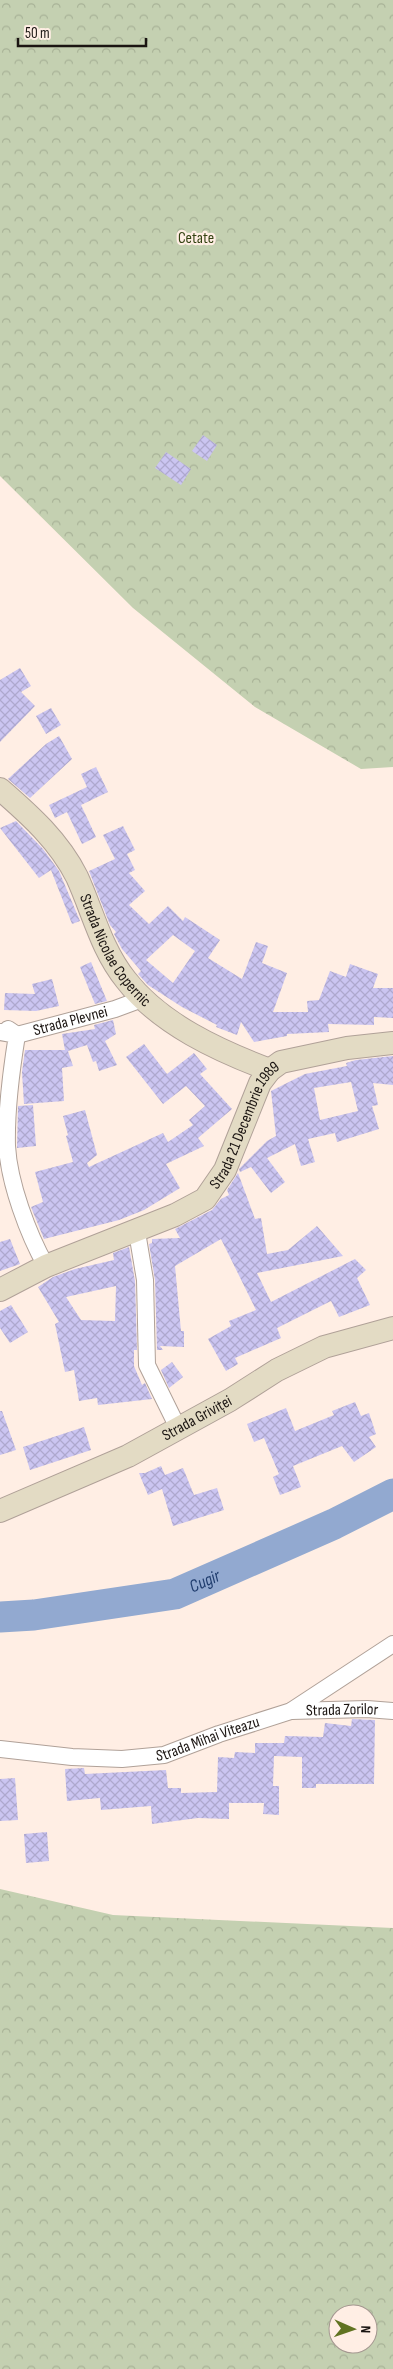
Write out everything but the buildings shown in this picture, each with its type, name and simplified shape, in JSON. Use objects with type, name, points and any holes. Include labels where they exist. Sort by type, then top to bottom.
[{"type":"main road","name":"Strada Nicolae Copernic","points":[[0,789],[27,813],[64,854],[77,878],[94,923],[111,958],[142,999],[186,1030],[270,1070]]},
{"type":"main road","name":"Strada 21 Decembrie 1989","points":[[0,1290],[46,1266],[137,1232],[205,1199],[225,1170],[260,1083],[270,1070],[281,1062],[346,1048],[393,1043]]},
{"type":"main road","name":"Strada Griviței","points":[[0,1511],[128,1456],[179,1430],[277,1370],[324,1347],[393,1328]]},
{"type":"street","name":"Strada Plevnei","points":[[0,1023],[16,1035],[115,1009],[142,999]]},
{"type":"street","points":[[0,1032],[16,1035],[8,1114],[8,1148],[13,1181],[38,1251],[46,1266]]},
{"type":"street","points":[[137,1232],[145,1280],[147,1365],[179,1430]]},
{"type":"street","name":"Strada Mihai Viteazu","points":[[0,1749],[81,1757],[122,1758],[164,1755],[219,1734],[291,1711],[393,1644]]},
{"type":"street","name":"Strada Zorilor","points":[[291,1711],[367,1709],[393,1711]]},
{"type":"green space","name":"Cetate","points":[[0,0],[393,0],[393,767],[361,769],[255,707],[133,608],[0,476]]},
{"type":"green space","points":[[0,1889],[113,1915],[393,1928],[393,2369],[0,2369]]},
{"type":"waterway","name":"Cugir","points":[[0,1617],[34,1615],[175,1594],[334,1524],[393,1494]]}]
